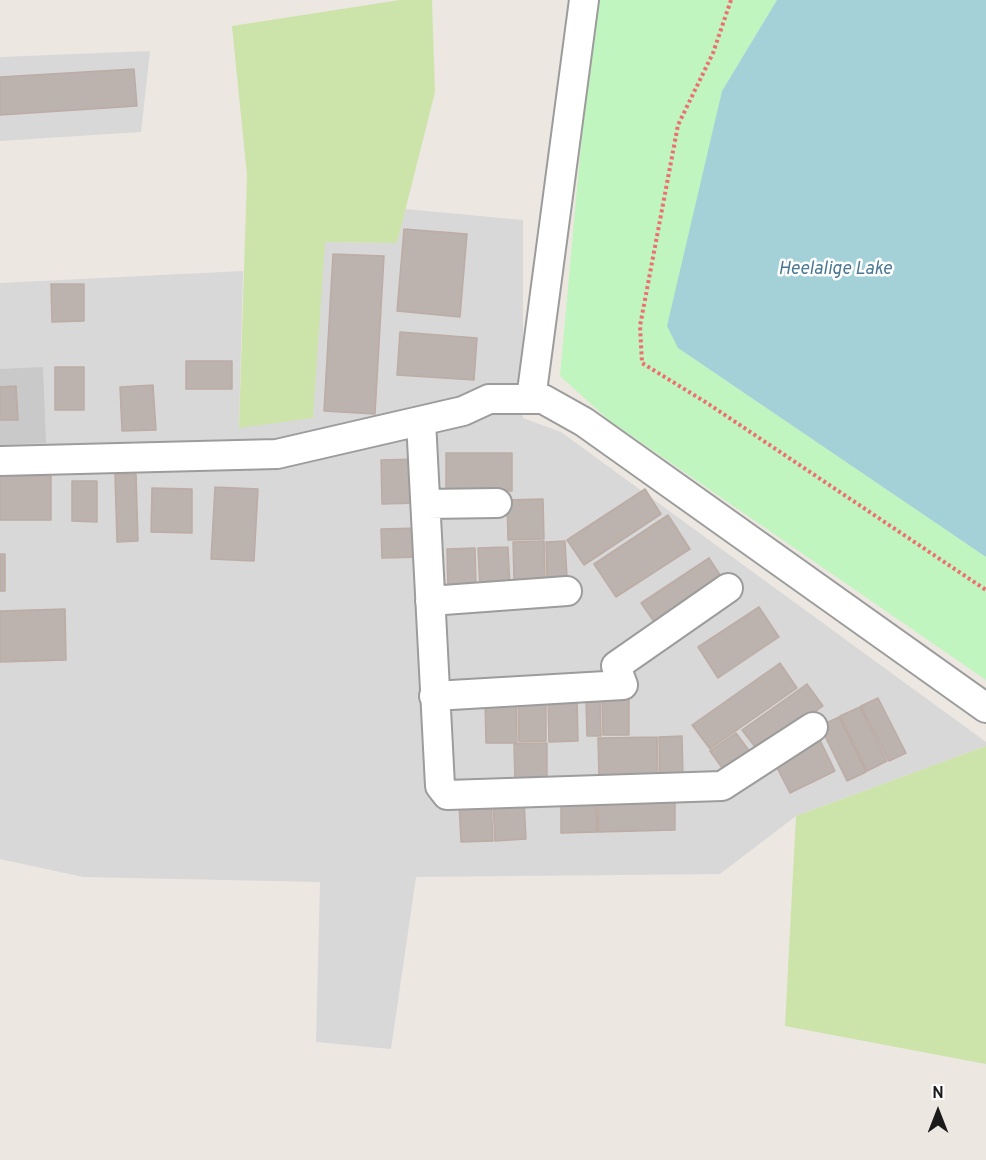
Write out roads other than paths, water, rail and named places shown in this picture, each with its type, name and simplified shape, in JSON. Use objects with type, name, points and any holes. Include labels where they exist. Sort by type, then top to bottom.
[{"type":"street","points":[[531,399],[584,0]]},
{"type":"street","points":[[0,461],[277,454],[463,411],[489,399],[543,399],[584,422],[986,708]]},
{"type":"street","points":[[421,421],[440,786],[447,795],[722,786],[813,727]]},
{"type":"street","points":[[426,504],[497,503]]},
{"type":"street","points":[[434,696],[623,685],[616,666],[728,588]]},
{"type":"street","points":[[430,601],[567,591]]},
{"type":"water","name":"Heelalige Lake","points":[[777,0],[986,0],[986,557],[678,348],[667,326],[722,91]]}]
